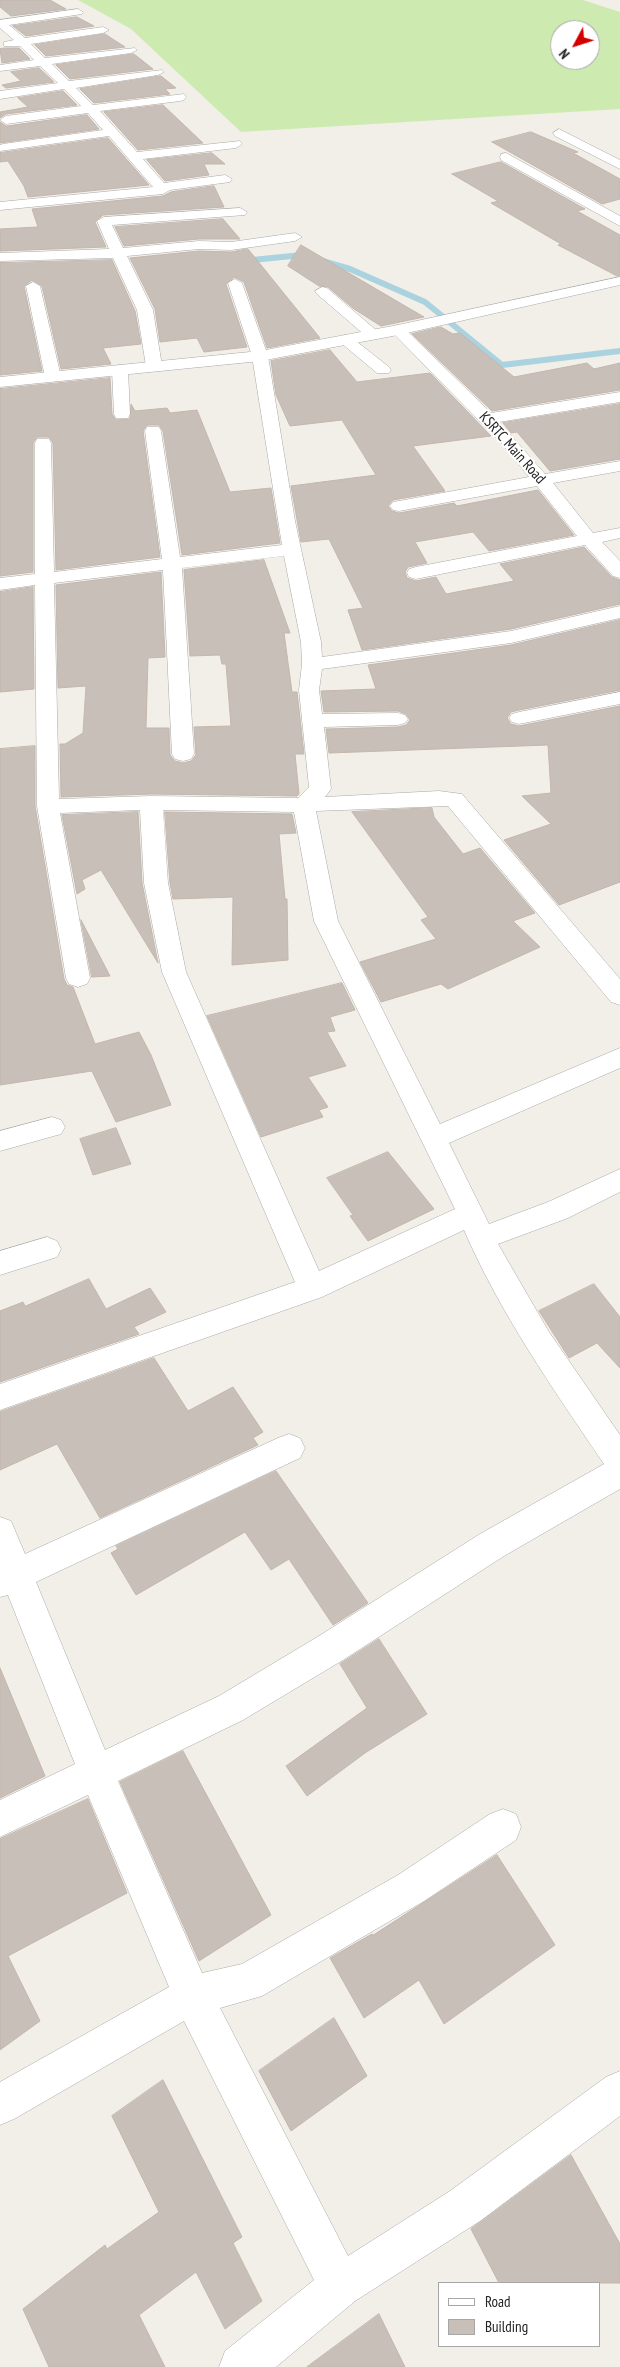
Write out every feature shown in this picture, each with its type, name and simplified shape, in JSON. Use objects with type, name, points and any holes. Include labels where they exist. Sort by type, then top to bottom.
[{"type":"street","points":[[0,23],[78,12]]},
{"type":"street","points":[[0,23],[23,42],[91,109],[163,190],[0,206]]},
{"type":"street","points":[[0,45],[103,30]]},
{"type":"street","points":[[0,68],[131,50]]},
{"type":"street","points":[[0,95],[158,72]]},
{"type":"street","points":[[6,120],[180,97]]},
{"type":"street","points":[[4,148],[112,132]]},
{"type":"street","points":[[559,133],[620,165]]},
{"type":"street","points":[[134,156],[236,144]]},
{"type":"street","points":[[506,157],[620,222]]},
{"type":"street","points":[[161,187],[225,179]]},
{"type":"street","points":[[154,366],[145,310],[104,221],[240,212]]},
{"type":"street","points":[[0,257],[18,258],[118,253],[199,245],[231,246],[295,237]]},
{"type":"street","points":[[0,382],[260,356],[398,330],[463,314],[620,281]]},
{"type":"street","points":[[235,283],[260,356],[292,549],[311,642],[312,664],[309,690],[320,789],[304,806]]},
{"type":"street","points":[[33,286],[53,377]]},
{"type":"street","points":[[322,291],[372,334]]},
{"type":"street","name":"KSRTC Main Road","points":[[398,330],[509,441],[589,538],[620,572]]},
{"type":"street","points":[[346,340],[383,370]]},
{"type":"street","points":[[120,370],[122,414]]},
{"type":"street","points":[[487,419],[620,397]]},
{"type":"street","points":[[153,431],[172,563],[183,754]]},
{"type":"street","points":[[43,443],[48,806],[78,978]]},
{"type":"street","points":[[399,506],[620,466]]},
{"type":"street","points":[[416,573],[620,533]]},
{"type":"street","points":[[0,584],[46,580],[292,549]]},
{"type":"street","points":[[312,664],[511,637],[620,612]]},
{"type":"street","points":[[519,718],[620,698]]},
{"type":"street","points":[[312,721],[398,719]]},
{"type":"street","points":[[48,806],[151,804],[304,806],[439,798],[454,799],[620,996]]},
{"type":"street","points":[[151,804],[156,883],[174,972],[312,1288]]},
{"type":"street","points":[[304,806],[326,921],[476,1226],[526,1322],[620,1461]]},
{"type":"street","points":[[434,1138],[620,1057]]},
{"type":"street","points":[[0,1140],[52,1127]]},
{"type":"street","points":[[0,1398],[312,1288],[476,1226],[558,1210],[620,1180]]},
{"type":"street","points":[[0,1263],[47,1249]]},
{"type":"street","points":[[9,1580],[289,1448]]},
{"type":"street","points":[[0,1819],[96,1771],[230,1708],[331,1648],[492,1545],[620,1472]]},
{"type":"street","points":[[0,1532],[9,1580],[96,1771],[192,1995],[340,2286]]},
{"type":"street","points":[[0,2105],[192,1995],[248,1982],[411,1888],[503,1827]]},
{"type":"street","points":[[241,2367],[340,2286],[465,2206],[620,2091]]},
{"type":"green space","points":[[78,0],[583,0],[620,12],[620,109],[241,132],[131,29]]},
{"type":"building","points":[[0,0],[50,0],[66,9],[11,16],[0,7]]},
{"type":"building","points":[[77,17],[94,26],[26,36],[13,26]]},
{"type":"building","points":[[105,34],[125,47],[46,56],[35,45]]},
{"type":"building","points":[[19,48],[30,59],[2,63],[0,49]]},
{"type":"building","points":[[134,54],[153,69],[70,79],[56,65]]},
{"type":"building","points":[[39,68],[54,82],[6,88],[2,85],[21,81],[11,72]]},
{"type":"building","points":[[161,76],[176,88],[165,89],[170,94],[94,103],[80,89]]},
{"type":"building","points":[[63,91],[77,105],[6,114],[0,118],[0,112],[28,107],[18,98]]},
{"type":"building","points":[[163,105],[203,143],[138,150],[104,112]]},
{"type":"building","points":[[87,115],[99,129],[0,143],[0,122],[6,126]]},
{"type":"building","points":[[531,132],[578,152],[573,153],[620,179],[620,199],[602,204],[492,142]]},
{"type":"building","points":[[108,138],[149,185],[28,197],[24,186],[8,161],[0,162],[0,153]]},
{"type":"building","points":[[212,153],[225,164],[204,164],[209,175],[165,181],[147,160]]},
{"type":"building","points":[[501,162],[585,209],[577,211],[620,235],[620,275],[617,276],[558,245],[561,244],[491,203],[498,201],[452,174]]},
{"type":"building","points":[[214,186],[224,207],[103,215],[95,222],[106,247],[0,251],[0,229],[38,227],[32,209],[163,196],[171,192]]},
{"type":"building","points":[[223,219],[240,239],[199,239],[124,246],[115,227]]},
{"type":"building","points":[[301,245],[424,317],[381,326],[354,309],[328,287],[319,286],[288,266]]},
{"type":"building","points":[[248,249],[320,338],[267,348],[244,282],[234,277],[226,284],[247,347],[204,352],[197,338],[160,342],[155,309],[130,258],[199,251],[231,252]]},
{"type":"building","points":[[112,260],[135,311],[141,344],[103,348],[111,364],[61,369],[42,286],[32,280],[24,286],[42,371],[0,375],[0,263]]},
{"type":"building","points":[[441,327],[453,334],[460,333],[514,377],[587,363],[594,369],[620,363],[620,390],[492,411],[412,334]]},
{"type":"building","points":[[330,350],[357,382],[430,373],[491,436],[413,446],[445,491],[393,500],[388,506],[392,511],[399,513],[454,503],[457,506],[538,490],[574,535],[489,551],[473,532],[415,542],[427,563],[408,567],[405,572],[407,578],[416,581],[436,577],[446,594],[514,581],[500,564],[584,547],[612,577],[620,580],[620,604],[511,629],[362,650],[348,610],[363,608],[329,539],[301,542],[291,486],[376,475],[342,420],[290,426],[276,395],[271,361]]},
{"type":"building","points":[[110,378],[112,414],[116,420],[130,419],[131,404],[135,411],[167,408],[170,413],[197,410],[230,492],[271,488],[280,543],[182,555],[163,431],[159,425],[147,425],[143,431],[160,557],[56,570],[53,443],[49,437],[37,437],[33,443],[33,572],[0,576],[0,389]]},
{"type":"building","points":[[620,404],[620,459],[550,471],[517,432],[511,433],[503,423]]},
{"type":"building","points":[[264,560],[290,633],[284,633],[292,692],[297,692],[304,754],[295,754],[299,794],[297,796],[151,794],[61,797],[60,744],[65,744],[83,733],[86,686],[58,688],[56,585],[161,572],[165,657],[148,658],[146,728],[169,728],[170,755],[175,761],[183,763],[191,761],[196,755],[194,727],[231,726],[226,664],[222,664],[220,655],[190,656],[184,570]]},
{"type":"building","points":[[33,587],[34,689],[0,692],[0,592]]},
{"type":"building","points":[[620,620],[620,690],[519,710],[511,712],[507,718],[511,724],[519,726],[620,706],[620,882],[559,905],[504,840],[551,824],[522,796],[551,793],[548,745],[329,753],[326,729],[398,727],[406,725],[410,720],[406,714],[398,711],[324,712],[321,691],[376,689],[368,665],[511,645]]},
{"type":"building","points":[[35,746],[35,806],[64,979],[67,985],[73,987],[95,1044],[139,1032],[151,1055],[171,1105],[116,1122],[92,1071],[0,1085],[0,749]]},
{"type":"building","points":[[432,808],[434,817],[463,854],[480,848],[535,913],[513,921],[540,947],[448,989],[441,984],[381,1002],[360,962],[436,939],[421,920],[428,917],[352,812]]},
{"type":"building","points":[[138,812],[142,883],[158,963],[101,870],[82,880],[85,889],[77,894],[62,815]]},
{"type":"building","points":[[165,812],[292,814],[296,833],[279,834],[285,899],[287,899],[288,960],[232,965],[233,897],[173,899],[170,883]]},
{"type":"building","points":[[81,920],[110,976],[92,977]]},
{"type":"building","points":[[342,983],[355,1010],[330,1017],[335,1031],[327,1032],[346,1066],[308,1077],[328,1107],[319,1110],[323,1117],[261,1137],[207,1016]]},
{"type":"building","points":[[116,1128],[131,1164],[93,1175],[80,1139]]},
{"type":"building","points":[[388,1152],[434,1209],[368,1241],[350,1216],[353,1215],[327,1178]]},
{"type":"building","points":[[89,1279],[106,1309],[150,1288],[166,1312],[134,1327],[139,1334],[0,1382],[0,1311],[23,1302],[25,1306]]},
{"type":"building","points":[[594,1284],[620,1317],[620,1368],[597,1343],[569,1358],[539,1311]]},
{"type":"building","points":[[154,1358],[188,1411],[233,1387],[263,1432],[253,1438],[258,1445],[100,1518],[57,1444],[0,1470],[0,1412]]},
{"type":"building","points":[[276,1471],[368,1603],[333,1625],[289,1559],[271,1570],[245,1532],[136,1595],[111,1553],[118,1549],[116,1546]]},
{"type":"building","points":[[379,1639],[427,1714],[365,1753],[307,1796],[286,1766],[367,1708],[340,1664]]},
{"type":"building","points":[[0,1668],[45,1776],[0,1798]]},
{"type":"building","points":[[183,1751],[271,1915],[199,1961],[120,1782]]},
{"type":"building","points":[[88,1799],[127,1893],[8,1956],[40,2021],[0,2050],[0,1839]]},
{"type":"building","points":[[497,1855],[555,1945],[444,2024],[419,1980],[364,2018],[330,1958],[373,1935]]},
{"type":"building","points":[[334,2018],[367,2076],[291,2131],[259,2071]]},
{"type":"building","points":[[163,2080],[242,2237],[233,2243],[262,2301],[225,2329],[196,2272],[139,2315],[165,2367],[49,2367],[23,2309],[105,2245],[107,2249],[159,2212],[112,2116]]},
{"type":"building","points":[[571,2155],[620,2244],[620,2283],[498,2282],[471,2229]]},
{"type":"building","points":[[379,2314],[405,2367],[307,2367]]},
{"type":"waterway","points":[[242,261],[302,255],[350,269],[425,302],[502,365],[620,351]]}]
